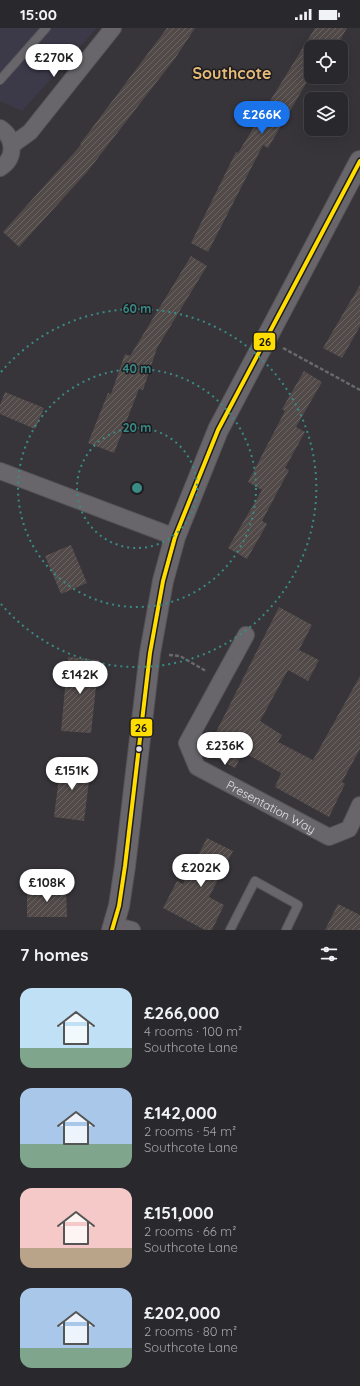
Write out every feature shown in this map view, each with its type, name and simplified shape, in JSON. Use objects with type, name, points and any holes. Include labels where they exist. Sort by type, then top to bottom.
[{"type":"street","points":[[12,145],[30,132],[112,28]]},
{"type":"street","points":[[0,128],[10,137],[12,145],[9,159],[0,168]]},
{"type":"street","points":[[119,928],[150,653],[163,580],[174,538],[218,430],[360,162]]},
{"type":"street","points":[[0,471],[174,538]]},
{"type":"street","name":"Presentation Way","points":[[246,635],[187,743],[197,767],[329,837],[349,829],[360,805]]},
{"type":"lane","points":[[0,80],[46,28]]},
{"type":"lane","points":[[230,930],[256,881],[298,905],[286,930]]},
{"type":"path","points":[[266,339],[360,390]]},
{"type":"path","points":[[180,656],[194,664]]},
{"type":"shaded area","points":[[0,28],[97,28],[22,111],[0,101]]},
{"type":"building","points":[[167,28],[195,28],[176,57],[87,172],[19,247],[3,232],[81,145],[80,144]]},
{"type":"building","points":[[315,28],[347,28],[340,40],[308,40]]},
{"type":"building","points":[[304,46],[304,84],[306,84],[268,148],[263,145],[208,252],[191,243],[236,152],[238,153]]},
{"type":"building","points":[[191,256],[207,266],[157,348],[143,390],[139,389],[114,453],[88,443],[108,393],[111,394],[125,354],[130,356]]},
{"type":"building","points":[[360,285],[360,326],[342,358],[323,348]]},
{"type":"building","points":[[304,371],[322,382],[296,427],[305,432],[285,468],[289,470],[262,521],[267,524],[247,559],[228,548],[262,490],[248,482],[285,411],[282,409]]},
{"type":"building","points":[[5,392],[44,408],[35,429],[0,414],[0,405]]},
{"type":"building","points":[[71,545],[87,583],[61,594],[45,556]]},
{"type":"building","points":[[279,607],[312,625],[299,650],[319,660],[308,681],[288,670],[260,721],[282,735],[278,742],[313,760],[360,676],[360,749],[342,782],[345,784],[329,817],[275,787],[281,773],[243,752],[235,768],[206,752]]},
{"type":"building","points":[[68,657],[99,660],[91,733],[61,731]]},
{"type":"building","points":[[61,761],[91,765],[84,821],[54,817]]},
{"type":"building","points":[[207,838],[233,851],[209,897],[224,905],[212,930],[205,930],[163,908],[177,881],[183,884]]},
{"type":"building","points":[[66,889],[67,917],[27,917],[27,890]]},
{"type":"building","points":[[338,904],[360,915],[360,930],[325,930]]},
{"type":"transit line","name":"26","points":[[112,930],[119,906],[125,866],[150,653],[163,581],[175,537],[218,430],[360,161]]},
{"type":"district","name":"Southcote","points":[[232,73]]}]
